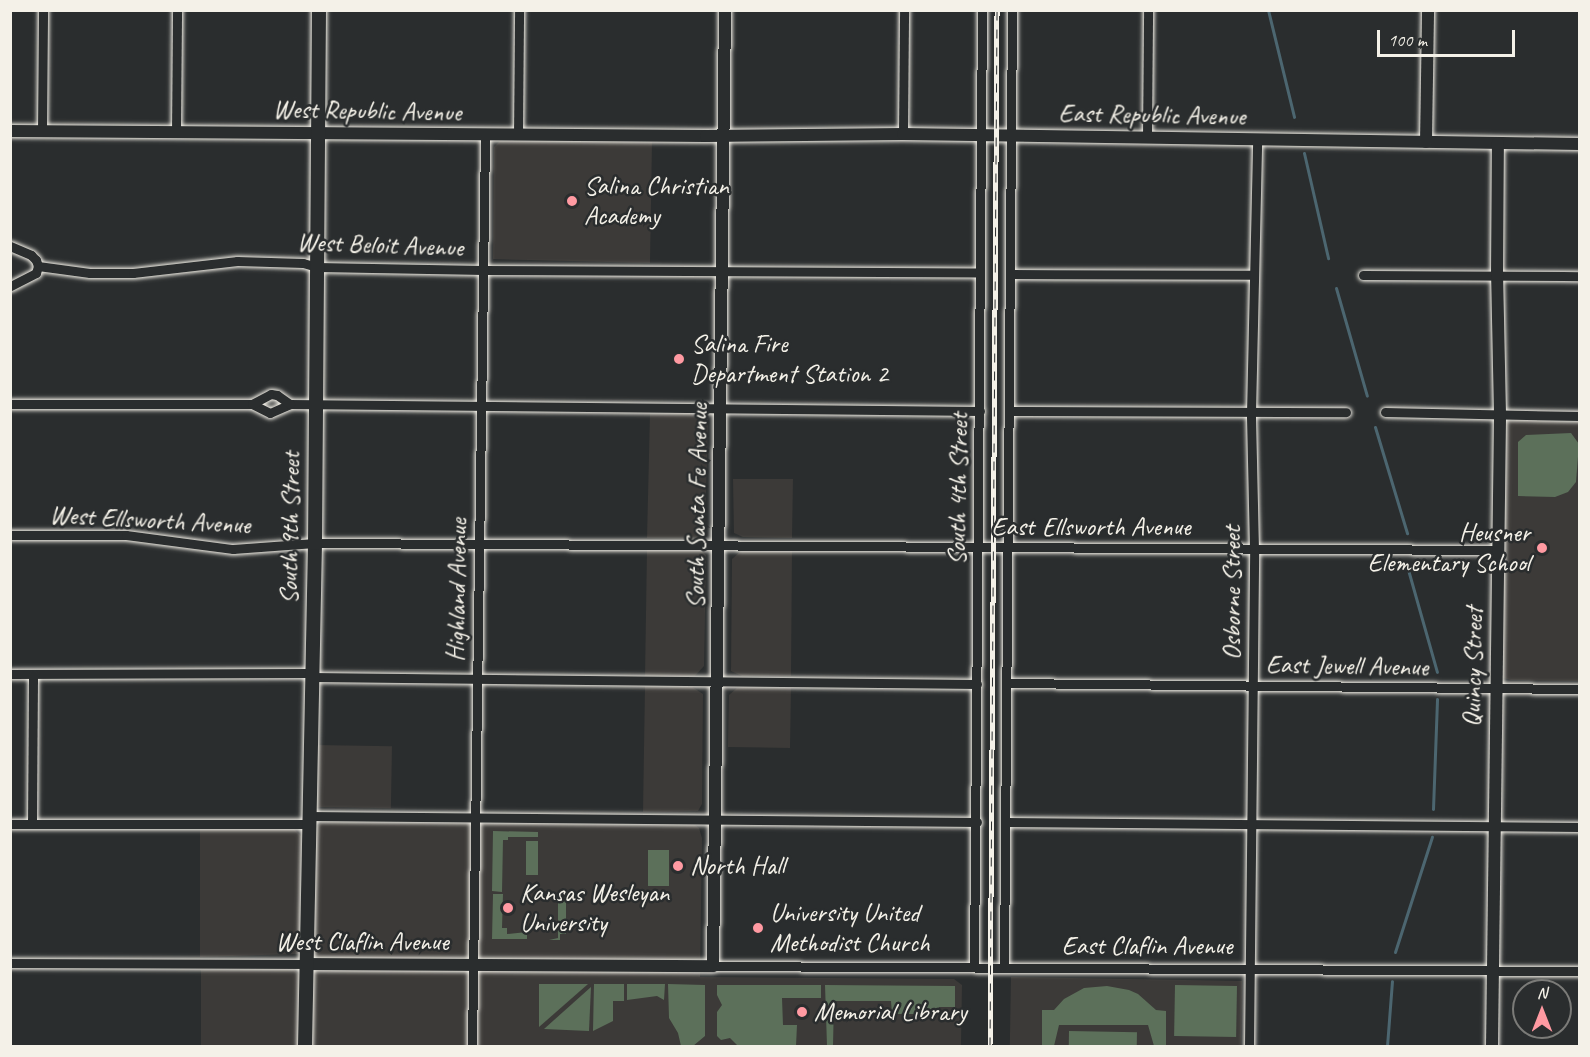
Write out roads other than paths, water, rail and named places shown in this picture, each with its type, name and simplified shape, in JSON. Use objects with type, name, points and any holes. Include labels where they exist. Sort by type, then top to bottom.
[{"type":"main road","name":"South 9th Street","points":[[305,1047],[315,543],[319,10]]},
{"type":"street","points":[[42,131],[43,10]]},
{"type":"street","points":[[176,132],[177,10]]},
{"type":"street","points":[[518,135],[519,10]]},
{"type":"street","name":"South Santa Fe Avenue","points":[[713,966],[720,546],[724,10]]},
{"type":"street","points":[[903,134],[904,10]]},
{"type":"street","name":"South 4th Street","points":[[974,967],[982,10]]},
{"type":"street","name":"South 4th Street","points":[[1005,967],[1012,10]]},
{"type":"street","points":[[1147,136],[1148,10]]},
{"type":"street","points":[[1426,142],[1428,10]]},
{"type":"street","name":"West Republic Avenue","points":[[10,131],[724,136]]},
{"type":"street","name":"Highland Avenue","points":[[472,1047],[485,134]]},
{"type":"street","name":"East Republic Avenue","points":[[724,136],[903,134],[1147,136],[1580,144]]},
{"type":"street","name":"Osborne Street","points":[[1249,1047],[1254,549],[1251,413],[1257,139]]},
{"type":"street","name":"Quincy Street","points":[[1492,1047],[1500,414],[1497,275],[1498,143]]},
{"type":"street","points":[[10,246],[31,255],[38,266],[36,273],[10,286]]},
{"type":"street","name":"West Beloit Avenue","points":[[38,266],[90,273],[133,273],[237,261],[303,263],[317,267],[483,270],[980,273]]},
{"type":"street","points":[[1011,274],[1253,274]]},
{"type":"street","points":[[1363,274],[1580,276]]},
{"type":"street","points":[[252,404],[271,394],[277,395],[290,404]]},
{"type":"street","points":[[10,404],[252,404],[270,413],[290,404],[980,411]]},
{"type":"street","points":[[1009,411],[1346,412]]},
{"type":"street","points":[[1385,412],[1580,416]]},
{"type":"street","name":"West Ellsworth Avenue","points":[[10,536],[126,535],[233,549],[315,543],[720,546]]},
{"type":"street","name":"East Ellsworth Avenue","points":[[720,546],[1497,550]]},
{"type":"street","points":[[10,674],[311,675],[977,684]]},
{"type":"street","points":[[33,674],[33,824]]},
{"type":"street","name":"East Jewell Avenue","points":[[1006,683],[1580,689]]},
{"type":"street","points":[[10,824],[476,818],[977,822]]},
{"type":"street","points":[[1006,822],[1580,827]]},
{"type":"street","name":"West Claflin Avenue","points":[[10,963],[713,966]]},
{"type":"street","name":"East Claflin Avenue","points":[[713,966],[1580,971]]},
{"type":"waterway","points":[[1268,10],[1294,117]]},
{"type":"waterway","points":[[1304,153],[1328,258]]},
{"type":"waterway","points":[[1336,288],[1367,396]]},
{"type":"waterway","points":[[1375,427],[1407,533]]},
{"type":"waterway","points":[[1407,566],[1437,672]]},
{"type":"waterway","points":[[1433,809],[1437,699]]},
{"type":"waterway","points":[[1395,952],[1432,837]]},
{"type":"waterway","points":[[1387,1046],[1392,981]]},
{"type":"railway","points":[[990,1046],[997,10]]},
{"type":"place","name":"Salina Christian Academy","points":[[572,201]]},
{"type":"place","name":"Salina Fire Department Station 2","points":[[679,359]]},
{"type":"place","name":"Heusner Elementary School","points":[[1542,548]]},
{"type":"place","name":"North Hall","points":[[678,866]]},
{"type":"place","name":"Kansas Wesleyan University","points":[[508,908]]},
{"type":"place","name":"University United Methodist Church","points":[[758,928]]},
{"type":"place","name":"Memorial Library","points":[[802,1012]]}]
